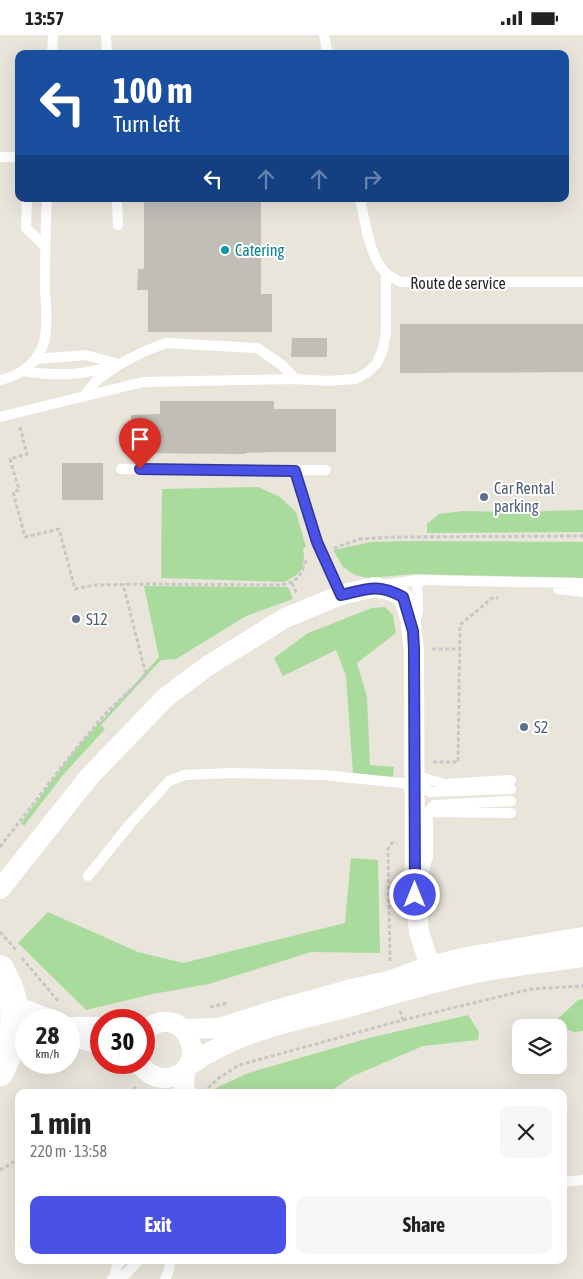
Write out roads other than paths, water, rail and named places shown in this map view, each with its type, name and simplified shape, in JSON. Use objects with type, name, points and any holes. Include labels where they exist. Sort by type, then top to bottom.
[{"type":"main road","points":[[0,969],[11,992],[13,1005],[15,1023],[12,1057]]},
{"type":"street","points":[[0,889],[89,777],[166,697],[209,665],[285,618],[341,595],[374,587],[392,591],[403,597],[413,631],[415,895],[419,931],[431,975]]},
{"type":"street","points":[[431,975],[496,951],[583,937]]},
{"type":"street","points":[[183,1029],[220,1028],[269,1011],[392,979],[491,971],[583,957]]},
{"type":"street","points":[[148,1079],[170,1077],[179,1074],[215,1048],[237,1038],[392,979]]},
{"type":"street","points":[[13,1005],[38,1009]]},
{"type":"street","points":[[155,1023],[167,1022],[175,1024],[188,1035],[192,1044],[192,1052],[187,1067],[184,1089]]},
{"type":"lane","points":[[52,50],[53,35]]},
{"type":"lane","points":[[106,35],[107,50]]},
{"type":"lane","points":[[324,35],[327,50]]},
{"type":"lane","points":[[0,157],[15,157]]},
{"type":"lane","points":[[27,202],[26,228],[45,246]]},
{"type":"lane","points":[[0,380],[22,371],[36,359],[44,342],[46,202]]},
{"type":"lane","points":[[118,202],[118,225]]},
{"type":"lane","points":[[0,417],[143,382],[295,379],[328,381],[356,379],[368,372],[377,363],[383,349],[386,332],[386,273],[377,263],[361,202]]},
{"type":"lane","name":"Route de service","points":[[386,273],[401,282],[583,282]]},
{"type":"lane","points":[[84,396],[98,379],[120,364],[166,343],[257,348],[282,365],[295,379]]},
{"type":"lane","points":[[36,359],[86,355],[120,364]]},
{"type":"lane","points":[[22,371],[54,375],[87,373],[120,364]]},
{"type":"lane","points":[[121,469],[326,470]]},
{"type":"lane","points":[[295,471],[321,552],[341,595]]},
{"type":"lane","points":[[413,631],[418,610],[417,580]]},
{"type":"lane","points":[[374,587],[417,580],[583,583]]},
{"type":"lane","points":[[507,582],[583,592]]},
{"type":"lane","points":[[88,876],[131,823],[169,781],[185,775],[230,773],[323,775],[402,783],[415,780],[430,792],[511,784]]},
{"type":"lane","points":[[415,895],[428,857],[428,812],[434,805],[511,801]]},
{"type":"lane","points":[[428,812],[511,813]]},
{"type":"lane","points":[[567,1181],[583,1180]]},
{"type":"lane","points":[[113,1278],[119,1264]]},
{"type":"lane","points":[[113,1278],[126,1275],[136,1264]]},
{"type":"lane","points":[[155,1279],[168,1270]]},
{"type":"place","name":"Catering","points":[[225,250]]},
{"type":"place","name":"Car Rental parking","points":[[484,497]]},
{"type":"place","name":"S12","points":[[76,619]]},
{"type":"place","name":"S2","points":[[524,727]]}]
